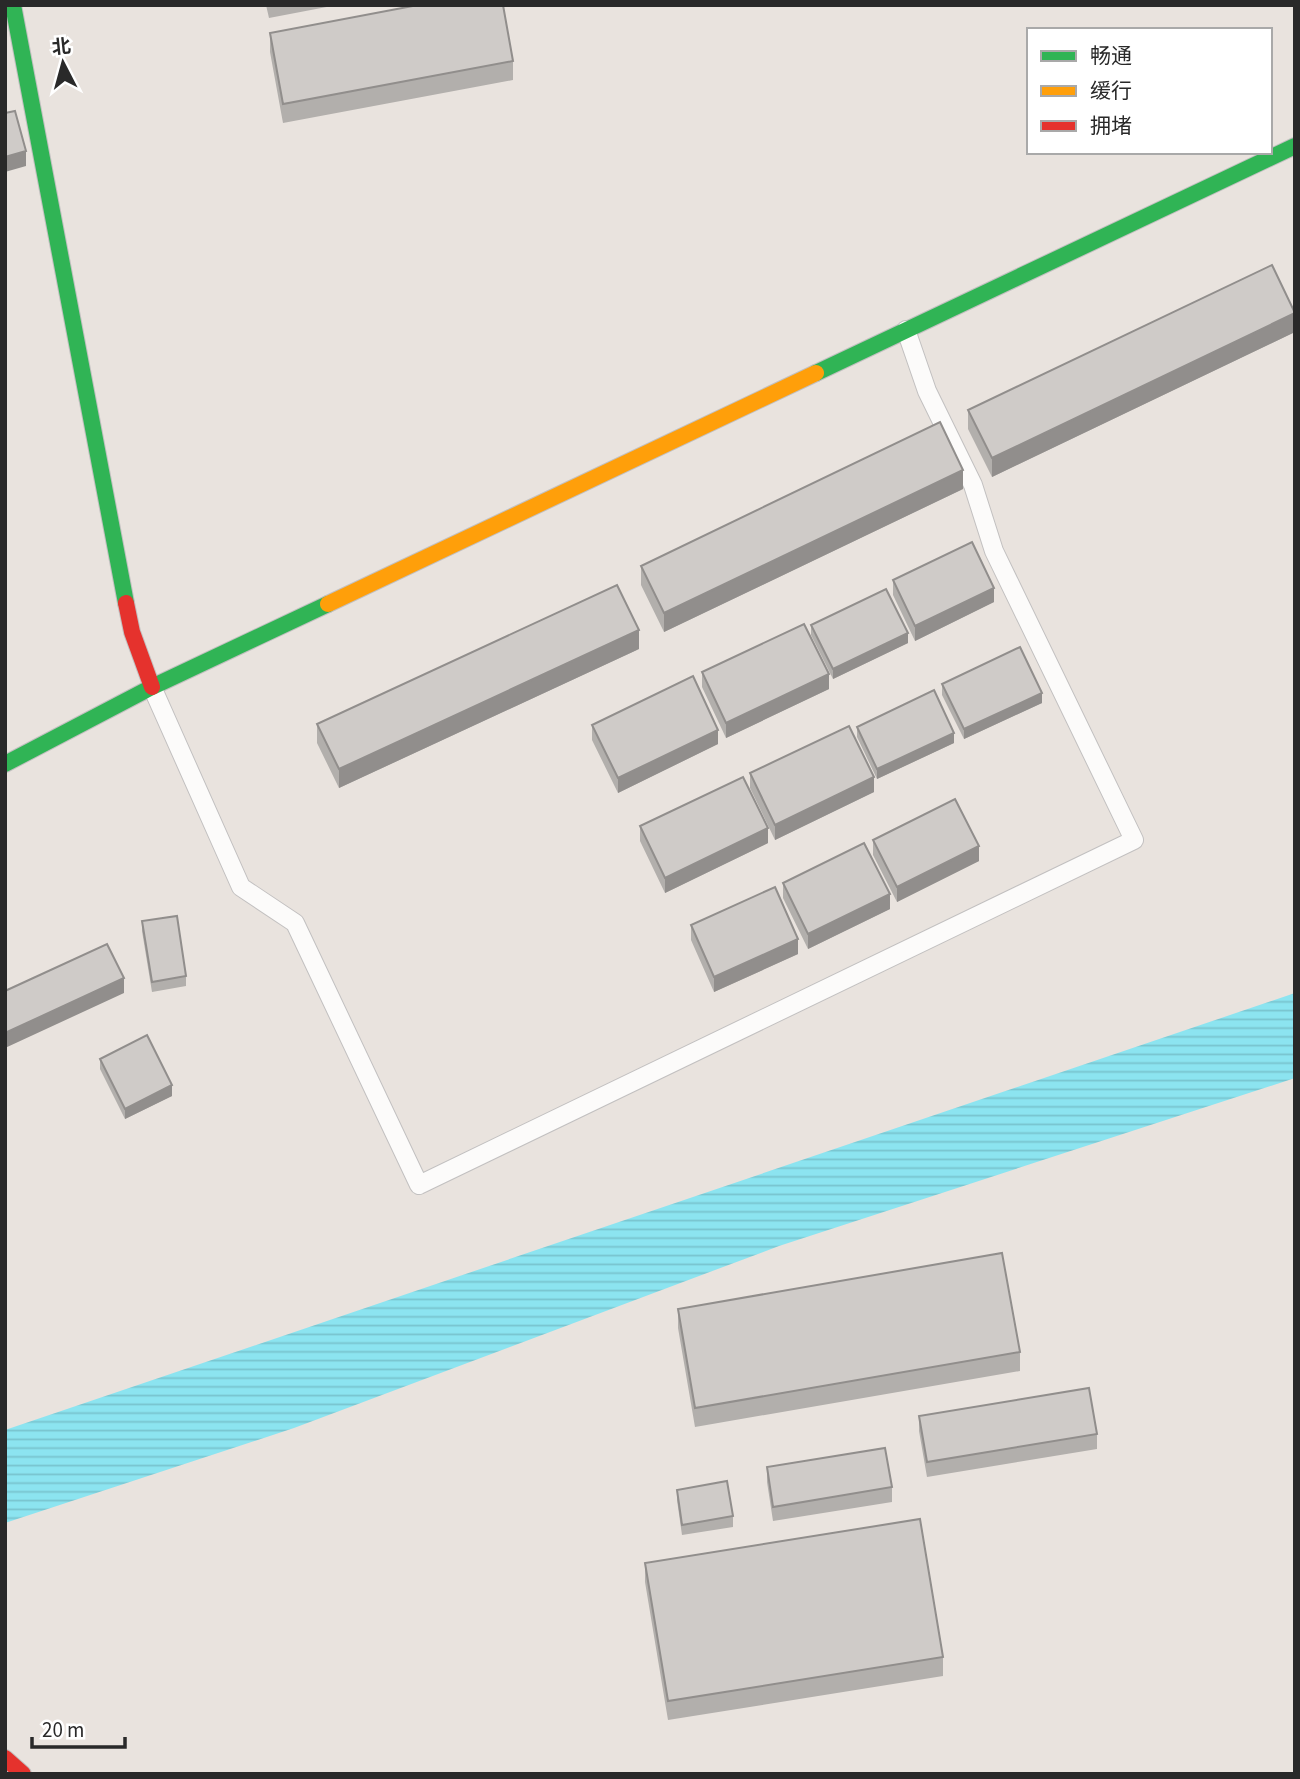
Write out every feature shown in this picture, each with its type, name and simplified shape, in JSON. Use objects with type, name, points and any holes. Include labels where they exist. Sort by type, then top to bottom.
[{"type":"main road","points":[[13,5],[132,632],[152,687]]},
{"type":"main road","points":[[5,764],[152,687],[1295,145]]},
{"type":"main road","points":[[5,1758],[23,1774]]},
{"type":"lane","points":[[152,687],[240,887],[295,923],[419,1185],[1134,840],[994,551],[973,485],[927,391],[906,330]]},
{"type":"water","points":[[1295,993],[1295,1078],[779,1246],[294,1428],[5,1523],[5,1430]]},
{"type":"building","points":[[418,5],[503,5],[513,61],[283,104],[270,33]]},
{"type":"building","points":[[15,111],[26,151],[5,157],[5,113]]},
{"type":"building","points":[[1272,265],[1295,313],[992,458],[968,410]]},
{"type":"building","points":[[940,422],[963,470],[664,613],[641,566]]},
{"type":"building","points":[[972,542],[994,588],[915,626],[893,580]]},
{"type":"building","points":[[617,585],[639,630],[339,769],[317,724]]},
{"type":"building","points":[[886,589],[908,633],[833,669],[811,625]]},
{"type":"building","points":[[804,624],[829,674],[726,723],[702,672]]},
{"type":"building","points":[[1020,647],[1042,693],[964,729],[942,684]]},
{"type":"building","points":[[693,676],[718,730],[618,778],[592,725]]},
{"type":"building","points":[[934,690],[954,733],[877,769],[857,727]]},
{"type":"building","points":[[849,726],[874,777],[775,825],[750,773]]},
{"type":"building","points":[[743,777],[768,828],[665,878],[640,826]]},
{"type":"building","points":[[955,799],[979,846],[897,887],[873,840]]},
{"type":"building","points":[[864,843],[890,894],[808,934],[783,883]]},
{"type":"building","points":[[775,887],[798,939],[714,977],[691,925]]},
{"type":"building","points":[[177,916],[186,976],[152,982],[142,921]]},
{"type":"building","points":[[107,944],[124,978],[5,1033],[5,991]]},
{"type":"building","points":[[147,1035],[172,1085],[125,1109],[100,1059]]},
{"type":"building","points":[[1002,1253],[1020,1352],[695,1408],[678,1309]]},
{"type":"building","points":[[1089,1388],[1097,1434],[927,1462],[919,1416]]},
{"type":"building","points":[[885,1448],[892,1487],[773,1507],[767,1467]]},
{"type":"building","points":[[727,1481],[733,1516],[682,1525],[677,1490]]},
{"type":"building","points":[[920,1519],[943,1657],[668,1701],[645,1563]]},
{"type":"traffic: fast","points":[[13,5],[126,603]]},
{"type":"traffic: fast","points":[[816,373],[1295,146]]},
{"type":"traffic: fast","points":[[5,764],[152,687],[328,604]]},
{"type":"traffic: slow","points":[[328,604],[816,373]]},
{"type":"traffic: jam","points":[[126,603],[132,632],[152,687]]},
{"type":"traffic: jam","points":[[5,1758],[23,1774]]}]
